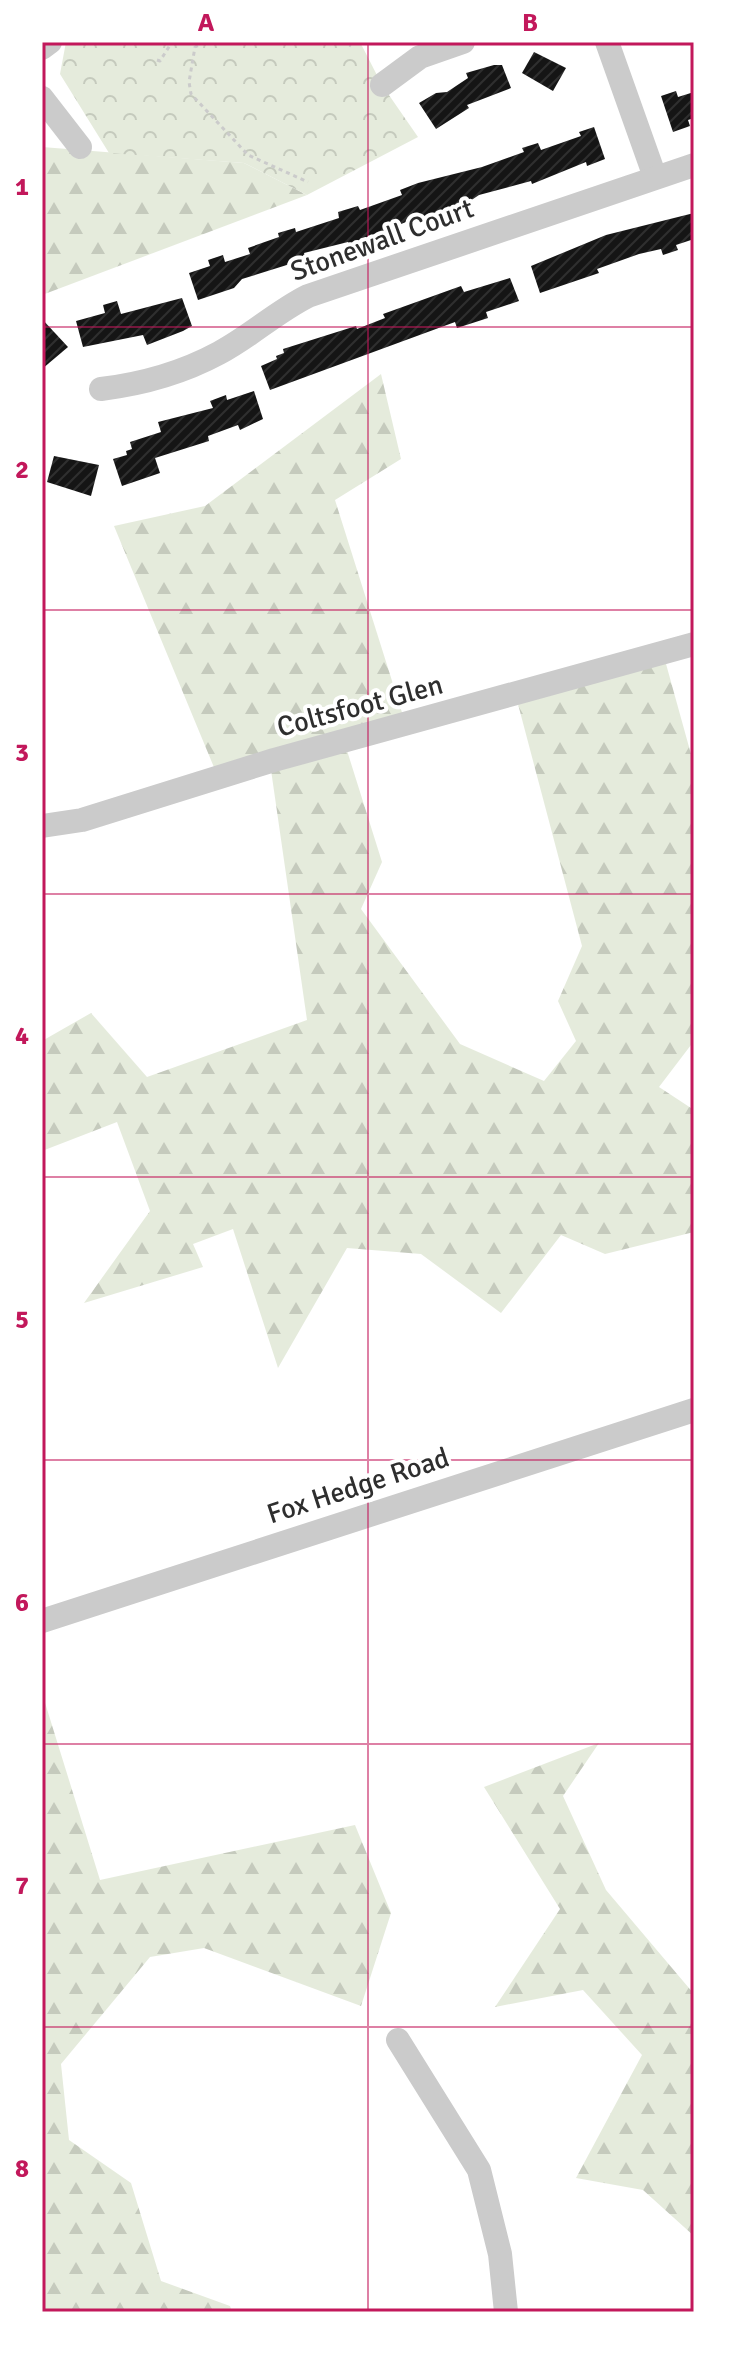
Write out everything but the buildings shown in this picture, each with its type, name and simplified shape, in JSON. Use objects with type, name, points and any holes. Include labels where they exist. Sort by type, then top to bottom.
[{"type":"street","points":[[42,48],[50,42]]},
{"type":"street","points":[[382,85],[420,57],[463,42]]},
{"type":"street","points":[[607,42],[655,177]]},
{"type":"street","points":[[42,98],[80,147]]},
{"type":"street","name":"Stonewall Court","points":[[101,389],[155,380],[189,368],[220,353],[269,317],[308,296],[694,165]]},
{"type":"street","name":"Coltsfoot Glen","points":[[42,826],[82,820],[274,760],[694,644]]},
{"type":"street","name":"Fox Hedge Road","points":[[42,1621],[694,1410]]},
{"type":"street","points":[[398,2040],[479,2170],[500,2254],[506,2312]]},
{"type":"path","points":[[157,60],[160,61],[172,42]]},
{"type":"path","points":[[195,42],[200,45]]},
{"type":"path","points":[[205,42],[195,47],[189,82],[191,94],[239,148],[265,165],[308,182]]},
{"type":"path","points":[[342,42],[351,46]]},
{"type":"green space","points":[[66,42],[360,42],[382,85],[418,137],[307,195],[244,163],[109,153],[60,74]]},
{"type":"green space","points":[[42,147],[244,163],[307,195],[42,295]]},
{"type":"green space","points":[[381,374],[401,459],[335,500],[405,722],[344,741],[382,862],[361,909],[460,1044],[544,1081],[576,1041],[558,1001],[582,946],[514,689],[663,653],[694,765],[694,1041],[659,1087],[694,1110],[694,1232],[605,1254],[561,1235],[501,1313],[421,1254],[347,1248],[278,1368],[233,1229],[193,1244],[203,1267],[84,1303],[150,1211],[117,1122],[42,1151],[42,1041],[91,1013],[147,1077],[307,1020],[270,763],[218,777],[114,526],[205,506]]},
{"type":"green space","points":[[42,1693],[100,1880],[355,1825],[391,1913],[361,2006],[204,1948],[150,1957],[61,2064],[69,2140],[131,2183],[161,2281],[230,2306],[232,2312],[42,2312]]},
{"type":"green space","points":[[599,1743],[563,1796],[606,1890],[694,1994],[694,2236],[643,2190],[576,2178],[642,2055],[583,1990],[495,2007],[560,1909],[484,1787]]}]
